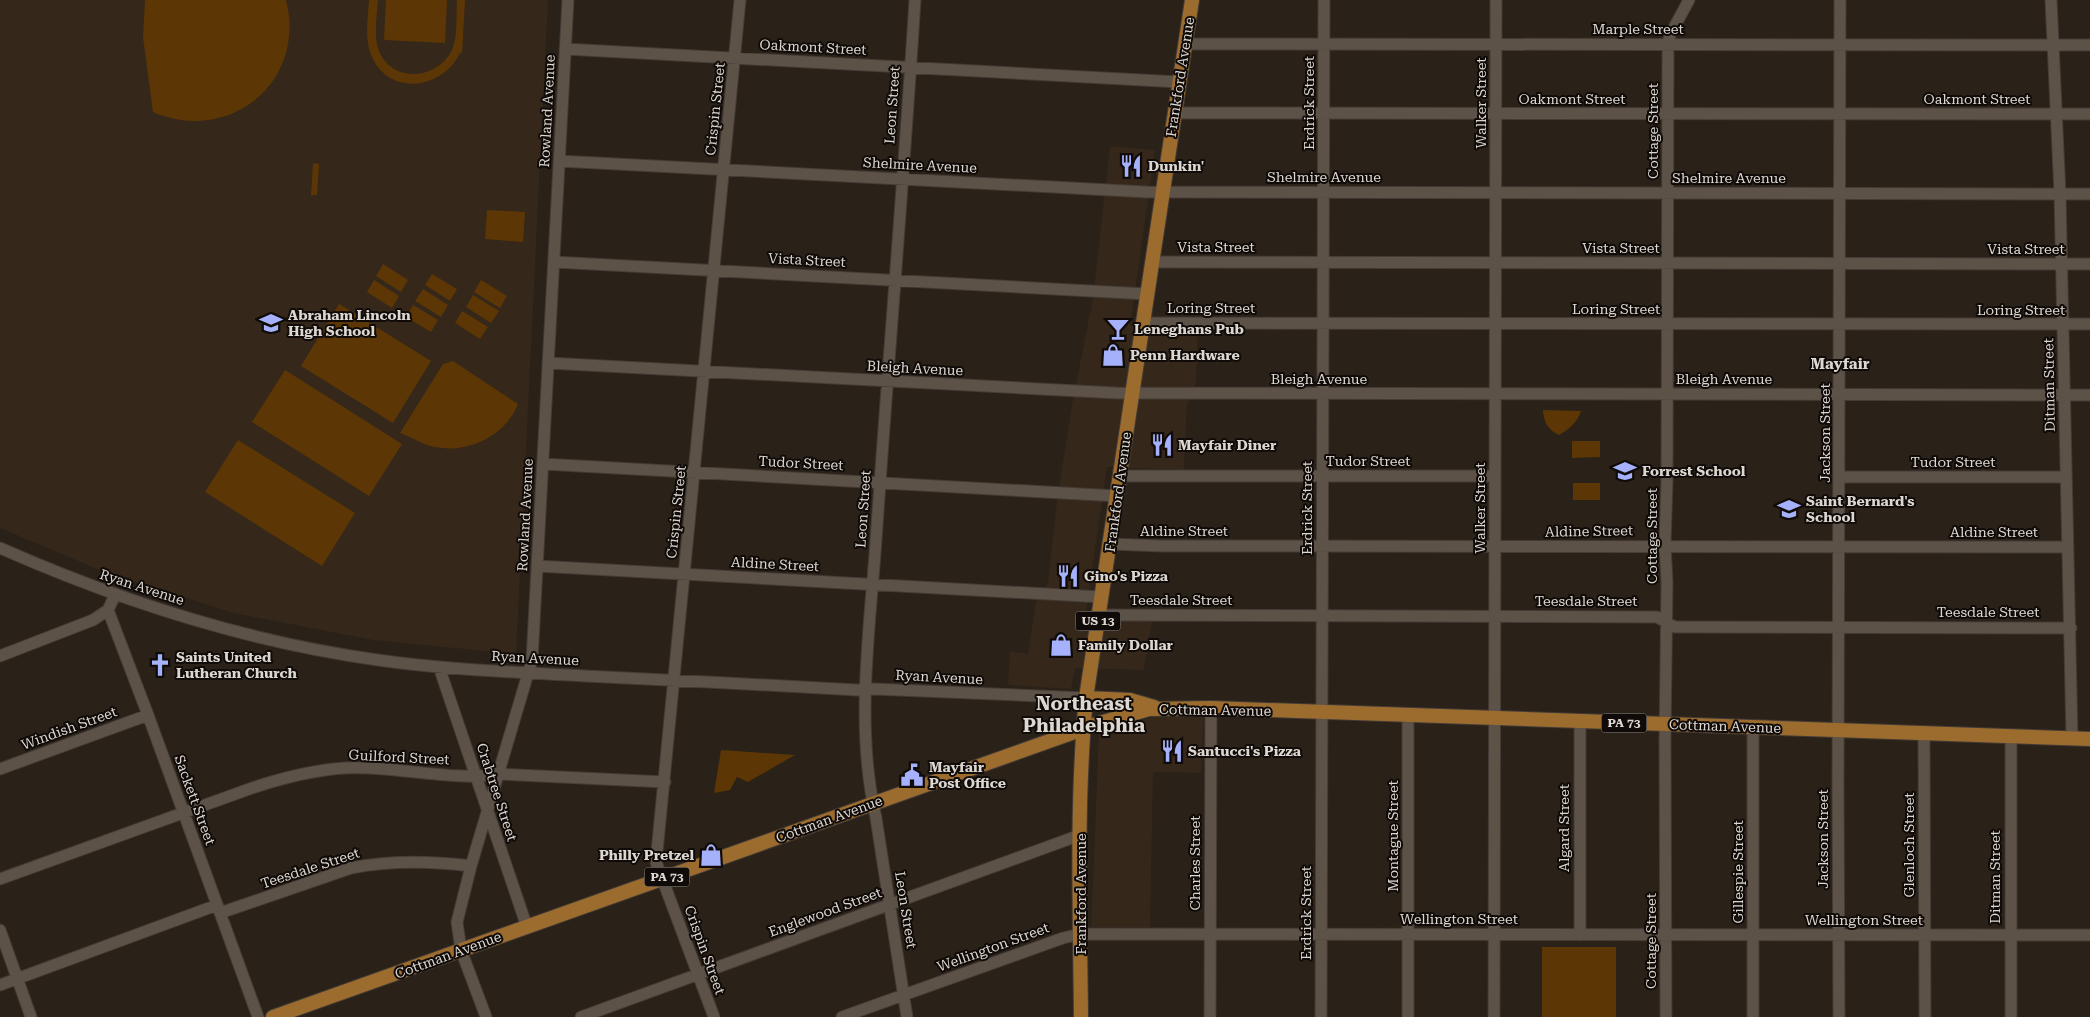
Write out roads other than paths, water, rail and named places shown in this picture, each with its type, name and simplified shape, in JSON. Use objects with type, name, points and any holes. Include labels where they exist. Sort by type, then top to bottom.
[{"type":"main road","name":"Frankford Avenue","points":[[1082,1017],[1080,835],[1083,729],[1086,698],[1192,0]]},
{"type":"main road","points":[[1086,698],[1130,700],[1157,708]]},
{"type":"main road","name":"Cottman Avenue","points":[[273,1017],[1083,729],[1132,712],[1157,708],[1211,708],[2090,739]]},
{"type":"street","name":"Rowland Avenue","points":[[486,1017],[462,950],[457,922],[458,911],[532,660],[568,0]]},
{"type":"street","name":"Crispin Street","points":[[714,1017],[656,862],[740,0]]},
{"type":"street","name":"Leon Street","points":[[907,1017],[890,904],[869,789],[865,689],[914,0]]},
{"type":"street","name":"Erdrick Street","points":[[1321,1017],[1324,0]]},
{"type":"street","name":"Walker Street","points":[[1494,1017],[1496,0]]},
{"type":"street","name":"Cottage Street","points":[[1666,1017],[1665,724],[1667,622],[1665,545],[1668,394],[1668,44],[1670,35],[1689,0]]},
{"type":"street","name":"Jackson Street","points":[[1839,1017],[1840,0]]},
{"type":"street","name":"Ditman Street","points":[[2051,0],[2060,194],[2072,738]]},
{"type":"street","name":"Marple Street","points":[[1185,44],[2090,45]]},
{"type":"street","name":"Oakmont Street","points":[[565,49],[1179,82]]},
{"type":"street","name":"Oakmont Street","points":[[1175,113],[2090,114]]},
{"type":"street","name":"Shelmire Avenue","points":[[559,160],[1163,192],[2090,194]]},
{"type":"street","name":"Vista Street","points":[[554,262],[1147,294]]},
{"type":"street","name":"Vista Street","points":[[1152,262],[2090,264]]},
{"type":"street","name":"Loring Street","points":[[1143,323],[2090,324]]},
{"type":"street","name":"Bleigh Avenue","points":[[548,363],[1132,394],[2090,395]]},
{"type":"street","name":"Tudor Street","points":[[543,464],[1117,496]]},
{"type":"street","name":"Tudor Street","points":[[1120,476],[1495,476]]},
{"type":"street","name":"Tudor Street","points":[[1840,477],[2066,477]]},
{"type":"street","name":"Aldine Street","points":[[1110,544],[1162,546],[1495,547],[1665,545],[2068,547]]},
{"type":"street","name":"Ryan Avenue","points":[[0,548],[114,595],[201,621],[303,647],[378,660],[439,667],[674,680],[1086,698]]},
{"type":"street","name":"Aldine Street","points":[[536,566],[1101,597]]},
{"type":"street","points":[[0,656],[93,620],[108,610],[114,595]]},
{"type":"street","name":"Sackett Street","points":[[108,610],[258,1017]]},
{"type":"street","name":"Teesdale Street","points":[[1099,615],[1656,616],[1678,627],[2071,628]]},
{"type":"street","name":"Crabtree Street","points":[[439,667],[527,927]]},
{"type":"street","name":"Charles Street","points":[[1210,1017],[1211,708]]},
{"type":"street","name":"Windish Street","points":[[0,769],[148,715]]},
{"type":"street","name":"Montague Street","points":[[1408,715],[1408,1017]]},
{"type":"street","name":"Algard Street","points":[[1580,721],[1580,934]]},
{"type":"street","name":"Gillespie Street","points":[[1753,727],[1753,1017]]},
{"type":"street","name":"Glenloch Street","points":[[1924,733],[1925,1017]]},
{"type":"street","name":"Ditman Street","points":[[2011,736],[2011,1017]]},
{"type":"street","name":"Guilford Street","points":[[0,879],[183,812],[289,776],[346,768],[476,776],[499,774],[665,782]]},
{"type":"street","name":"Englewood Street","points":[[581,1017],[1080,835]]},
{"type":"street","name":"Teesdale Street","points":[[0,984],[218,909],[351,868],[370,864],[407,861],[471,866]]},
{"type":"street","points":[[0,930],[32,1017]]},
{"type":"street","name":"Wellington Street","points":[[842,1017],[1063,938],[1080,934],[2090,935]]},
{"type":"place","name":"Dunkin'","points":[[1131,166]]},
{"type":"place","name":"Abraham Lincoln High School","points":[[271,323]]},
{"type":"place","name":"Leneghans Pub","points":[[1118,329]]},
{"type":"place","name":"Penn Hardware","points":[[1113,355]]},
{"type":"place","name":"Mayfair Diner","points":[[1162,445]]},
{"type":"place","name":"Forrest School","points":[[1625,471]]},
{"type":"place","name":"Saint Bernard's School","points":[[1789,509]]},
{"type":"place","name":"Gino's Pizza","points":[[1068,576]]},
{"type":"place","name":"Family Dollar","points":[[1061,645]]},
{"type":"place","name":"Saints United Lutheran Church","points":[[160,665]]},
{"type":"place","name":"Santucci's Pizza","points":[[1172,751]]},
{"type":"place","name":"Mayfair Post Office","points":[[912,775]]},
{"type":"place","name":"Philly Pretzel","points":[[711,855]]},
{"type":"district","name":"Mayfair","points":[[1840,364]]},
{"type":"district","name":"Northeast Philadelphia","points":[[1084,714]]}]
